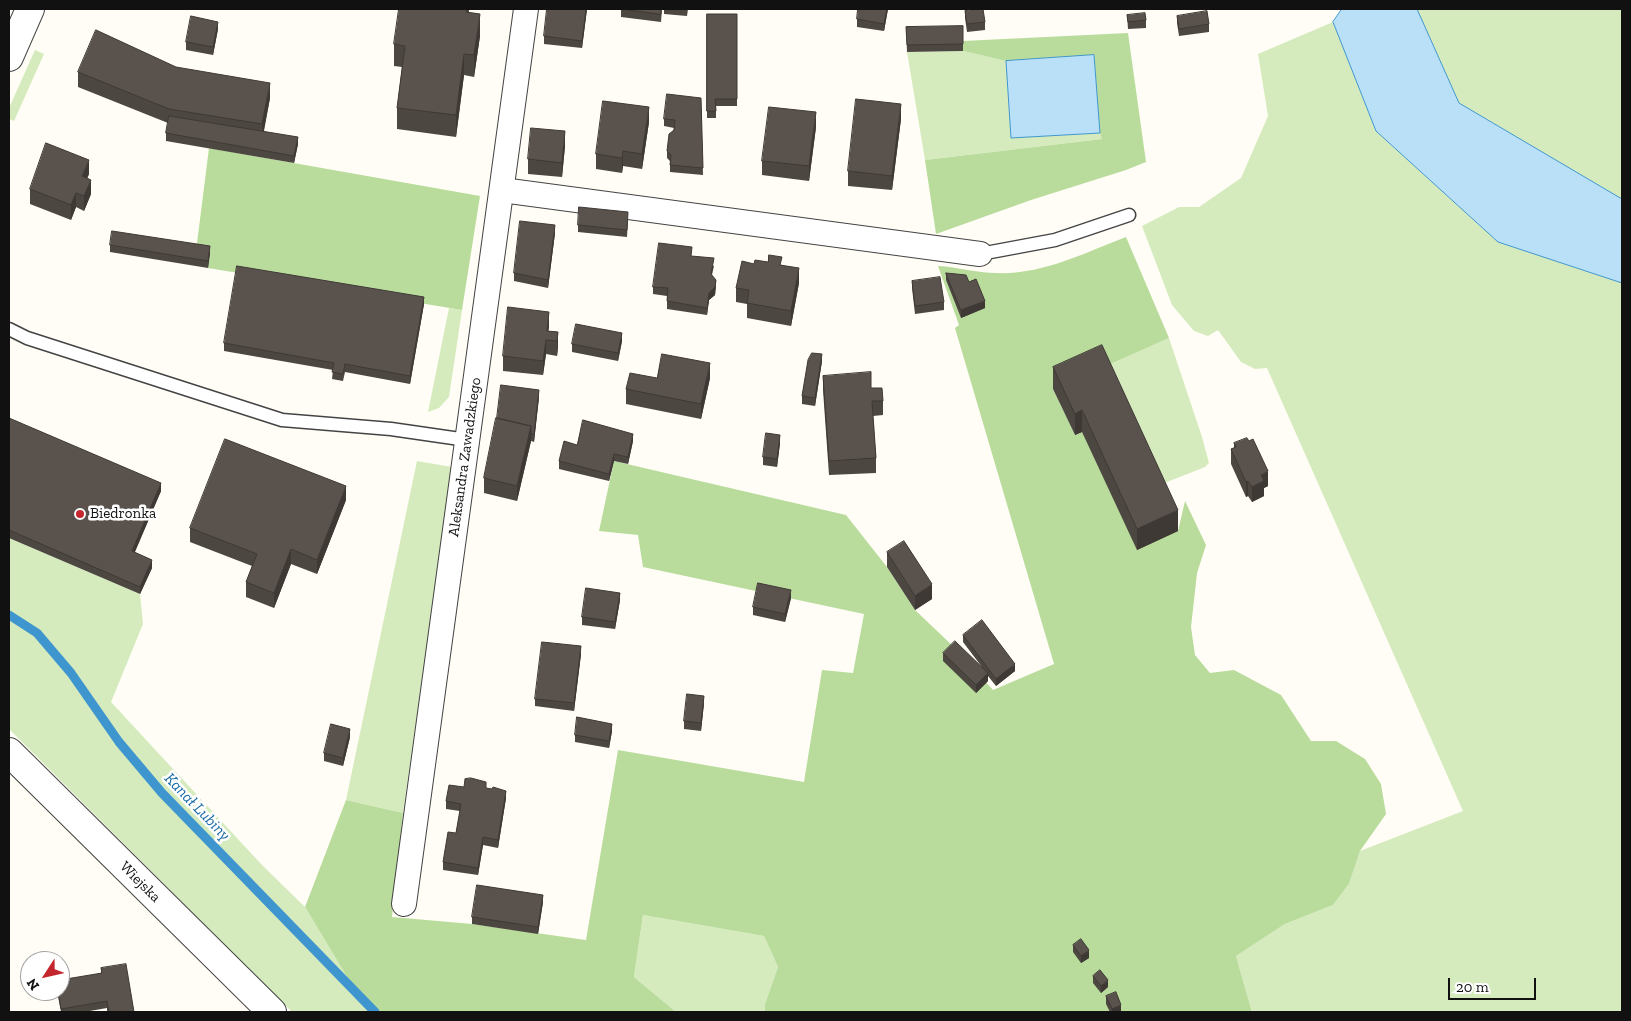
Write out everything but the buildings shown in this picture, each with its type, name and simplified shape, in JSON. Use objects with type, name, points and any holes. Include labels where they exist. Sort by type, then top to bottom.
[{"type":"street","points":[[9,57],[30,9]]},
{"type":"street","name":"Aleksandra Zawadzkiego","points":[[404,904],[526,9]]},
{"type":"street","points":[[502,190],[980,254]]},
{"type":"street","name":"Wiejska","points":[[9,752],[272,1012]]},
{"type":"lane","points":[[980,254],[1055,240],[1129,215]]},
{"type":"lane","points":[[9,329],[36,341],[282,420],[391,429],[467,440]]},
{"type":"green space","points":[[1417,9],[1622,9],[1622,199],[1459,103]]},
{"type":"green space","points":[[1333,22],[1376,131],[1498,242],[1622,283],[1622,1012],[1252,1012],[1236,956],[1285,924],[1333,905],[1349,884],[1360,851],[1463,811],[1267,368],[1255,369],[1241,362],[1218,330],[1208,336],[1194,331],[1172,305],[1142,226],[1179,207],[1199,207],[1241,178],[1268,116],[1258,54]]},
{"type":"green space","points":[[1128,33],[1146,162],[936,234],[925,160],[1102,139],[1094,55],[1006,61],[963,51],[963,41]]},
{"type":"green space","points":[[35,50],[44,54],[14,121],[9,119],[9,108]]},
{"type":"green space","points":[[963,51],[1006,61],[1011,138],[1100,133],[1102,139],[925,160],[907,52]]},
{"type":"green space","points":[[209,148],[480,196],[462,310],[208,268],[210,253],[196,251]]},
{"type":"green space","points":[[1126,237],[1169,338],[1053,389],[1075,435],[1082,432],[1178,531],[1185,501],[1206,545],[1197,573],[1191,627],[1195,655],[1210,673],[1234,670],[1281,695],[1311,741],[1336,741],[1365,759],[1381,784],[1386,814],[1360,851],[1349,884],[1333,905],[1285,924],[1236,956],[1252,1012],[765,1012],[765,1004],[778,967],[764,936],[643,915],[634,977],[676,1012],[368,1012],[305,907],[346,800],[403,813],[392,917],[472,924],[586,940],[618,750],[804,782],[822,670],[853,673],[864,614],[643,567],[638,535],[599,531],[614,461],[846,515],[887,567],[915,610],[955,648],[993,690],[1054,664],[955,328],[959,325],[938,266],[989,273],[1013,273],[1063,262]]},
{"type":"green space","points":[[449,308],[462,310],[449,397],[439,408],[428,412]]},
{"type":"green space","points":[[1169,338],[1209,463],[1205,467],[1157,486],[1102,366]]},
{"type":"green space","points":[[417,461],[452,467],[403,813],[346,800]]},
{"type":"green space","points":[[9,538],[140,594],[143,624],[111,702],[262,865],[305,907],[368,1012],[292,1012],[9,729]]},
{"type":"green space","points":[[643,915],[764,936],[778,967],[765,1004],[765,1012],[676,1012],[634,977]]},
{"type":"water","points":[[1342,9],[1417,9],[1459,103],[1622,199],[1622,283],[1498,242],[1376,131],[1333,22]]},
{"type":"water","points":[[1094,55],[1100,133],[1011,138],[1006,61]]},
{"type":"waterway","name":"Kanał Lubiny","points":[[9,615],[37,633],[71,673],[119,742],[162,793],[375,1012]]},
{"type":"place","name":"Biedronka","points":[[80,514]]}]
